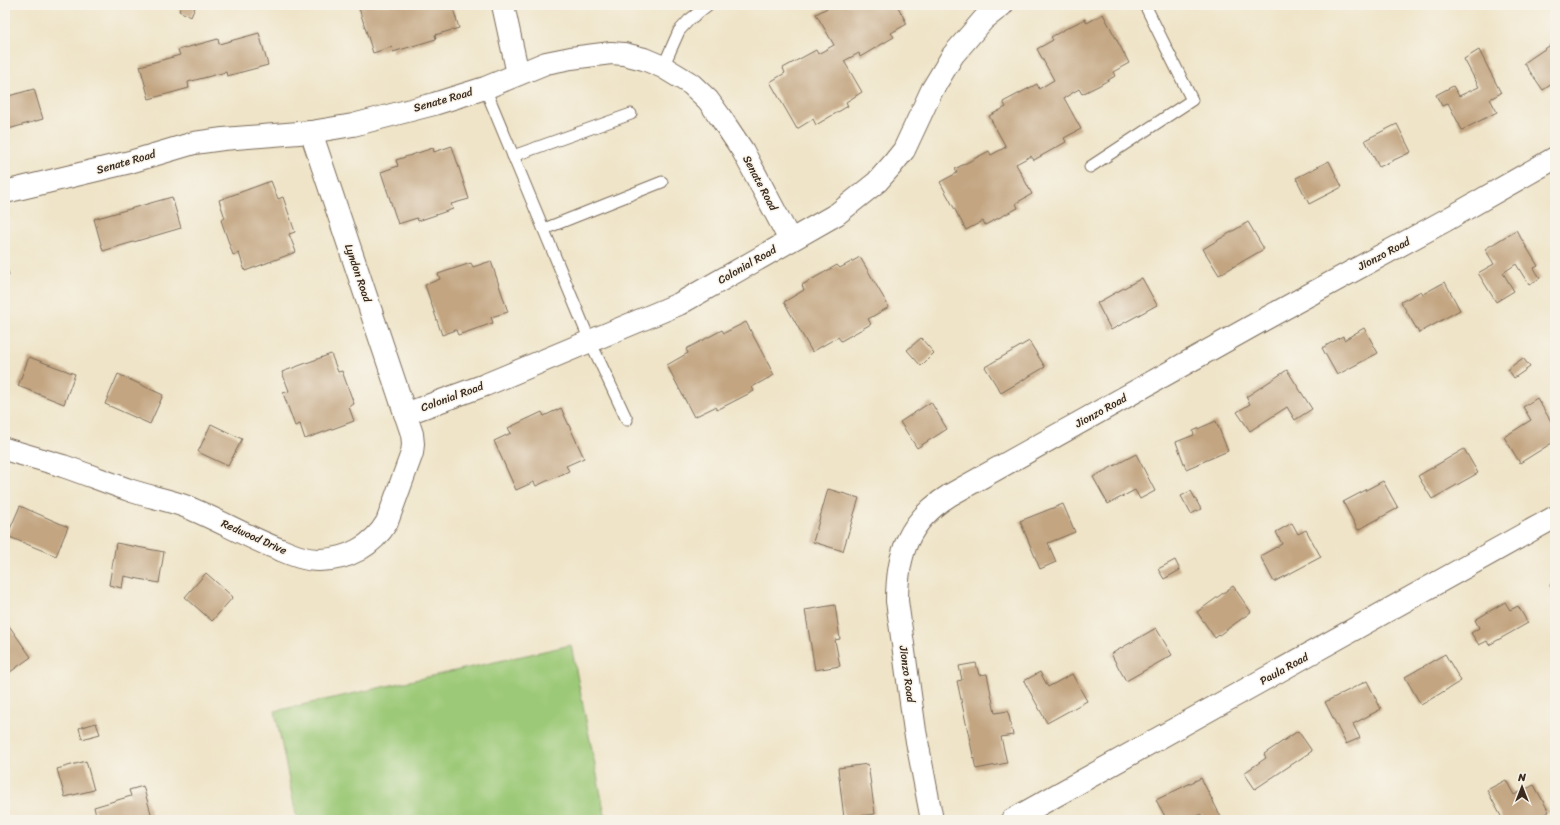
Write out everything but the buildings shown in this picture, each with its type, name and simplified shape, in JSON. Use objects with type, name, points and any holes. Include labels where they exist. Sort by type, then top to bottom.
[{"type":"street","points":[[503,5],[518,74]]},
{"type":"street","name":"Colonial Road","points":[[406,414],[485,385],[679,304],[837,214],[882,177],[904,150],[932,90],[954,54],[984,19],[1002,5]]},
{"type":"street","name":"Senate Road","points":[[5,192],[116,166],[194,143],[245,136],[311,132],[353,125],[434,104],[485,88],[546,63],[611,53],[624,54],[644,59],[663,67],[691,84],[708,100],[722,118],[750,164],[790,240]]},
{"type":"street","name":"Lyndon Road","points":[[311,132],[406,414]]},
{"type":"street","name":"Jionzo Road","points":[[932,820],[915,731],[897,601],[897,582],[904,548],[913,531],[930,510],[950,495],[1263,320],[1448,219],[1555,158]]},
{"type":"street","name":"Redwood Drive","points":[[5,449],[63,466],[132,491],[185,506],[267,545],[301,558],[311,560],[327,560],[351,554],[366,545],[381,532],[387,522],[412,453],[412,434],[406,414]]},
{"type":"street","name":"Paula Road","points":[[1012,820],[1555,517]]},
{"type":"lane","points":[[663,67],[680,31],[688,20],[708,5]]},
{"type":"lane","points":[[1090,167],[1192,100],[1145,5]]},
{"type":"lane","points":[[485,88],[590,341],[627,420]]},
{"type":"lane","points":[[513,156],[631,114]]},
{"type":"lane","points":[[544,229],[662,182]]},
{"type":"green space","points":[[571,645],[606,820],[297,820],[275,711]]}]
